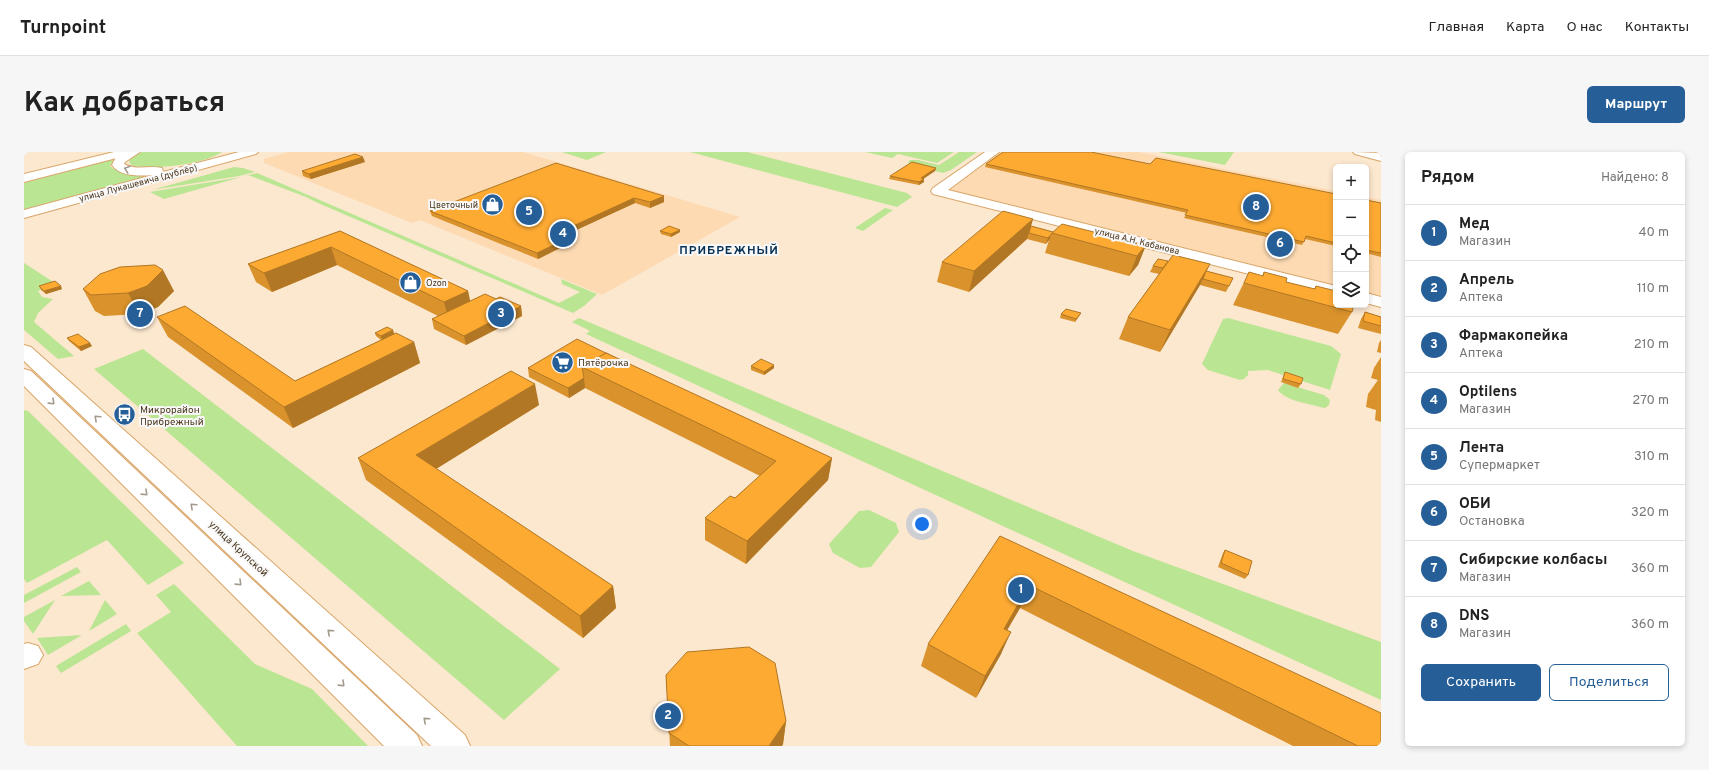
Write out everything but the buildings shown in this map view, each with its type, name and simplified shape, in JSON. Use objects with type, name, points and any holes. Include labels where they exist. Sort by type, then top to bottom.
[{"type":"main road","points":[[25,176],[105,152]]},
{"type":"main road","points":[[25,176],[128,152]]},
{"type":"main road","points":[[134,152],[120,160],[118,165],[132,171],[147,171],[207,164]]},
{"type":"main road","name":"улица Лукашевича (дублёр)","points":[[26,214],[252,152]]},
{"type":"main road","name":"улица А.Н. Кабанова","points":[[993,152],[938,191],[1333,290]]},
{"type":"main road","points":[[1359,152],[1381,157]]},
{"type":"main road","points":[[1369,299],[1381,302]]},
{"type":"main road","name":"улица Крупской","points":[[24,351],[454,746]]},
{"type":"main road","points":[[24,375],[406,746]]},
{"type":"shaded area","points":[[289,152],[523,152],[740,217],[602,295],[420,220],[412,223],[264,163],[264,159]]},
{"type":"shaded area","points":[[1001,152],[1138,152],[1333,190],[1333,287],[951,191],[950,189]]},
{"type":"shaded area","points":[[1369,198],[1381,200],[1381,299],[1369,296]]},
{"type":"green space","points":[[142,152],[222,152],[203,160],[164,167],[140,167],[131,165],[129,161],[133,156]]},
{"type":"green space","points":[[562,152],[606,152],[587,160]]},
{"type":"green space","points":[[690,152],[747,152],[907,193],[912,197],[897,207]]},
{"type":"green space","points":[[865,152],[954,152],[937,163],[898,154],[892,158]]},
{"type":"green space","points":[[959,152],[977,152],[951,170],[943,173],[911,165],[908,162],[910,160],[918,160],[939,165]]},
{"type":"green space","points":[[1159,152],[1234,152],[1225,165]]},
{"type":"green space","points":[[114,159],[110,166],[122,172],[164,172],[24,210],[24,183]]},
{"type":"green space","points":[[234,167],[255,172],[152,190]]},
{"type":"green space","points":[[257,173],[559,303],[580,292],[562,284],[561,279],[597,294],[584,306],[573,313],[306,197],[248,175]]},
{"type":"green space","points":[[241,177],[164,199],[150,192]]},
{"type":"green space","points":[[885,208],[893,210],[863,231],[855,228]]},
{"type":"green space","points":[[24,263],[55,283],[38,291],[42,297],[53,299],[38,313],[34,322],[74,356],[58,359],[24,330]]},
{"type":"green space","points":[[579,318],[1133,551],[1381,642],[1381,700],[586,334],[590,331],[572,322]]},
{"type":"green space","points":[[1228,318],[1331,346],[1341,354],[1330,390],[1268,370],[1248,371],[1248,375],[1244,379],[1240,380],[1208,370],[1202,364],[1223,319]]},
{"type":"green space","points":[[143,349],[560,669],[504,720],[94,369]]},
{"type":"green space","points":[[1284,383],[1324,395],[1330,400],[1329,405],[1325,408],[1286,397],[1278,390]]},
{"type":"green space","points":[[24,410],[28,411],[184,563],[148,585],[107,540],[27,583],[24,579]]},
{"type":"green space","points":[[869,510],[896,523],[899,532],[871,567],[860,568],[833,553],[829,544],[859,511]]},
{"type":"green space","points":[[77,567],[81,572],[24,603],[24,595]]},
{"type":"green space","points":[[89,581],[101,595],[61,596]]},
{"type":"green space","points":[[174,584],[255,664],[312,689],[368,746],[237,746],[137,633],[171,612],[156,595]]},
{"type":"green space","points":[[55,600],[33,634],[24,621],[24,617]]},
{"type":"green space","points":[[105,600],[117,614],[89,631]]},
{"type":"green space","points":[[126,624],[131,631],[61,673],[56,666]]},
{"type":"green space","points":[[82,635],[48,655],[37,638]]},
{"type":"place","name":"Цветочный","points":[[493,205]]},
{"type":"place","name":"DNS","points":[[1256,207]]},
{"type":"place","name":"Лента","points":[[529,212]]},
{"type":"place","name":"Optilens","points":[[563,234]]},
{"type":"place","name":"ОБИ","points":[[1280,244]]},
{"type":"place","name":"Ozon","points":[[410,283]]},
{"type":"place","name":"Сибирские колбасы","points":[[140,314]]},
{"type":"place","name":"Фармакопейка","points":[[501,314]]},
{"type":"place","name":"Пятёрочка","points":[[563,362]]},
{"type":"place","name":"Микрорайон Прибрежный","points":[[125,415]]},
{"type":"place","name":"Мед","points":[[1021,590]]},
{"type":"place","name":"Апрель","points":[[668,716]]},
{"type":"district","name":"ПРИБРЕЖНЫЙ","points":[[729,250]]}]
